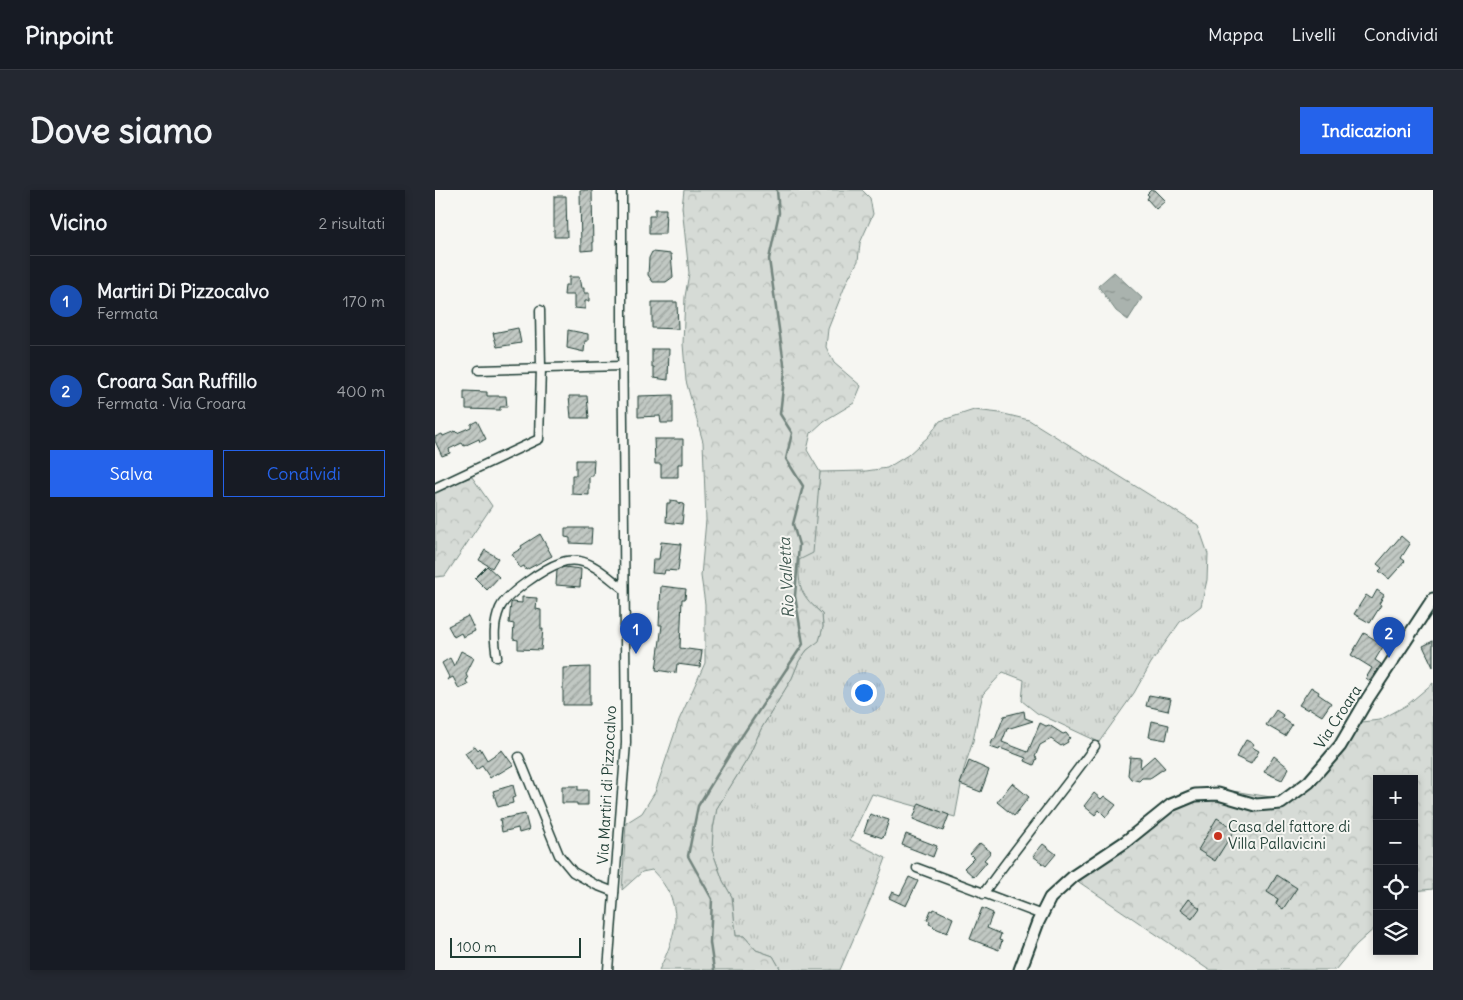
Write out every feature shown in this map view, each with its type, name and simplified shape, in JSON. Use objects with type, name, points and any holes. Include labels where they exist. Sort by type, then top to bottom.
[{"type":"street","name":"Via Martiri di Pizzocalvo","points":[[608,970],[626,743],[623,589],[622,190]]},
{"type":"street","points":[[435,488],[539,439],[540,310]]},
{"type":"street","points":[[479,370],[622,366]]},
{"type":"street","points":[[497,657],[494,636],[496,618],[500,606],[517,589],[558,563],[569,560],[590,564],[623,589]]},
{"type":"street","name":"Via Croara","points":[[1020,970],[1050,898],[1074,876],[1125,842],[1171,805],[1195,795],[1218,794],[1256,805],[1281,803],[1309,782],[1340,746],[1368,698],[1433,599]]},
{"type":"street","points":[[983,894],[1008,858],[1061,793],[1095,746]]},
{"type":"street","name":"Via Martiri di Pizzocalvo","points":[[519,757],[559,855],[573,872],[596,885],[614,892]]},
{"type":"street","points":[[917,868],[1042,915]]},
{"type":"green space","points":[[684,190],[862,190],[870,198],[873,214],[860,243],[858,261],[847,281],[828,329],[826,347],[834,363],[861,386],[854,403],[824,421],[811,433],[807,450],[820,472],[813,553],[799,560],[799,578],[805,596],[822,614],[823,627],[819,641],[807,650],[799,661],[792,678],[761,729],[748,758],[717,808],[713,829],[712,850],[723,881],[732,897],[736,936],[744,936],[756,950],[773,956],[781,970],[659,970],[671,943],[674,931],[674,907],[670,895],[663,882],[652,870],[642,872],[622,890],[626,823],[642,813],[655,792],[679,720],[705,663],[705,604],[701,576],[706,520],[703,442],[686,381],[683,344],[685,297],[689,273],[682,207]]},
{"type":"green space","points":[[974,410],[1000,413],[1029,420],[1198,525],[1208,554],[1207,580],[1201,606],[1180,622],[1151,663],[1134,693],[1099,742],[1037,713],[1022,701],[1024,680],[1003,672],[983,694],[973,741],[964,769],[955,817],[872,794],[850,840],[886,858],[840,970],[781,970],[773,956],[756,950],[744,936],[736,936],[732,897],[723,881],[712,850],[713,829],[717,808],[748,758],[761,729],[792,678],[799,661],[807,650],[819,640],[823,627],[822,614],[805,598],[798,581],[799,560],[816,508],[820,472],[866,471],[887,468],[908,455],[928,437],[940,421]]},
{"type":"green space","points":[[472,477],[492,506],[445,576],[435,577],[435,492],[448,485]]},
{"type":"green space","points":[[1433,683],[1433,889],[1418,891],[1418,775],[1373,775],[1373,930],[1356,945],[1335,970],[1209,970],[1073,878],[1174,808],[1224,791],[1277,798],[1295,790],[1343,748],[1361,722],[1380,720],[1407,705]]},
{"type":"water","points":[[1114,272],[1142,298],[1128,320],[1116,311],[1098,286]]},
{"type":"building","points":[[580,190],[592,190],[593,250],[581,251]]},
{"type":"building","points":[[1154,190],[1165,201],[1156,209],[1147,199],[1149,196],[1147,194]]},
{"type":"building","points":[[554,196],[566,196],[567,237],[554,237]]},
{"type":"building","points":[[655,209],[666,209],[665,234],[649,234],[649,216],[655,216]]},
{"type":"building","points":[[652,252],[671,254],[673,277],[666,282],[653,282],[648,275],[649,258]]},
{"type":"building","points":[[569,277],[579,277],[584,293],[589,293],[589,301],[585,301],[585,309],[574,308],[574,295],[564,295],[565,285],[569,285]]},
{"type":"building","points":[[652,302],[677,302],[678,329],[652,328]]},
{"type":"building","points":[[518,328],[521,343],[497,347],[493,333]]},
{"type":"building","points":[[568,330],[588,334],[588,341],[585,341],[584,352],[567,348]]},
{"type":"building","points":[[652,349],[669,349],[668,380],[654,378]]},
{"type":"building","points":[[464,391],[487,392],[487,396],[506,396],[507,407],[500,407],[500,410],[466,409]]},
{"type":"building","points":[[673,395],[673,423],[661,423],[660,416],[638,417],[638,396]]},
{"type":"building","points":[[569,396],[587,396],[589,418],[571,418]]},
{"type":"building","points":[[477,421],[486,439],[480,442],[479,439],[464,446],[462,443],[449,449],[450,453],[442,456],[435,437],[455,431],[457,433],[471,427],[471,424]]},
{"type":"building","points":[[654,439],[683,439],[683,464],[678,464],[678,477],[661,477],[661,464],[655,464]]},
{"type":"building","points":[[576,460],[594,460],[593,476],[589,476],[589,495],[572,494],[572,475],[576,475]]},
{"type":"building","points":[[670,500],[684,504],[682,524],[666,522],[667,503],[670,503]]},
{"type":"building","points":[[565,528],[592,528],[591,544],[570,543],[570,538],[565,537]]},
{"type":"building","points":[[540,534],[552,556],[526,570],[524,566],[520,568],[512,554]]},
{"type":"building","points":[[1401,536],[1410,544],[1401,558],[1405,561],[1389,579],[1379,571],[1382,568],[1377,564]]},
{"type":"building","points":[[661,542],[681,544],[678,571],[665,570],[664,574],[652,573],[653,559],[659,559]]},
{"type":"building","points":[[485,550],[498,558],[492,568],[479,560]]},
{"type":"building","points":[[487,566],[499,577],[487,590],[475,578]]},
{"type":"building","points":[[564,567],[581,569],[580,587],[556,585],[557,570]]},
{"type":"building","points":[[661,586],[686,589],[685,599],[682,599],[680,648],[702,651],[700,667],[677,664],[676,673],[656,670],[662,625],[659,625]]},
{"type":"building","points":[[1377,590],[1384,595],[1379,604],[1381,605],[1370,623],[1354,614],[1366,595],[1372,599]]},
{"type":"building","points":[[522,597],[537,598],[536,609],[541,610],[541,629],[543,629],[541,650],[518,649],[518,640],[513,639],[514,624],[509,623],[511,603],[522,603]]},
{"type":"building","points":[[468,616],[475,631],[463,637],[461,633],[454,637],[448,626]]},
{"type":"building","points":[[1364,633],[1384,645],[1375,660],[1381,664],[1370,681],[1366,678],[1372,668],[1351,655]]},
{"type":"building","points":[[1433,641],[1433,667],[1423,646]]},
{"type":"building","points":[[461,651],[474,658],[466,674],[468,685],[459,689],[453,677],[447,680],[449,677],[442,663],[450,658],[454,666]]},
{"type":"building","points":[[590,667],[590,705],[563,705],[563,668]]},
{"type":"building","points":[[1311,687],[1331,703],[1322,716],[1309,708],[1308,710],[1299,705]]},
{"type":"building","points":[[1149,695],[1171,699],[1168,711],[1146,706]]},
{"type":"building","points":[[1276,710],[1283,715],[1282,718],[1292,725],[1285,736],[1266,725]]},
{"type":"building","points":[[1024,711],[1025,718],[1033,721],[1007,729],[1002,742],[1028,752],[1040,723],[1046,726],[1049,725],[1063,734],[1066,733],[1070,738],[1067,740],[1068,742],[1061,746],[1051,739],[1040,745],[1034,765],[1025,761],[1026,758],[1000,748],[999,750],[990,747],[1004,716]]},
{"type":"building","points":[[1152,721],[1169,725],[1166,740],[1149,737]]},
{"type":"building","points":[[1246,740],[1254,744],[1252,747],[1259,751],[1251,764],[1236,757]]},
{"type":"building","points":[[475,746],[478,750],[480,748],[487,760],[502,750],[513,765],[490,778],[482,766],[476,770],[465,753]]},
{"type":"building","points":[[1154,756],[1165,768],[1150,778],[1142,778],[1139,781],[1131,779],[1128,775],[1130,757],[1141,758],[1140,768]]},
{"type":"building","points":[[1274,756],[1289,768],[1282,780],[1264,772]]},
{"type":"building","points":[[969,761],[989,770],[981,792],[960,784]]},
{"type":"building","points":[[1012,783],[1029,797],[1014,816],[997,802]]},
{"type":"building","points":[[513,785],[516,797],[512,798],[513,803],[498,807],[493,791]]},
{"type":"building","points":[[562,786],[578,786],[578,790],[588,790],[588,805],[562,803]]},
{"type":"building","points":[[1094,793],[1101,799],[1104,796],[1116,805],[1106,817],[1099,810],[1095,815],[1084,806]]},
{"type":"building","points":[[919,803],[949,815],[943,831],[913,819]]},
{"type":"building","points":[[525,814],[529,830],[519,833],[518,828],[502,832],[500,819]]},
{"type":"building","points":[[870,814],[889,820],[883,838],[864,832]]},
{"type":"building","name":"Casa del fattore di Villa Pallavicini","points":[[1217,818],[1235,829],[1215,861],[1198,850]]},
{"type":"building","points":[[906,834],[937,846],[933,857],[902,845]]},
{"type":"building","points":[[980,843],[991,852],[984,860],[987,862],[974,877],[964,868],[974,858],[970,854]]},
{"type":"building","points":[[1043,844],[1056,854],[1046,866],[1033,856]]},
{"type":"building","points":[[1277,875],[1297,888],[1283,909],[1276,904],[1278,899],[1267,892]]},
{"type":"building","points":[[909,877],[918,881],[906,906],[889,898],[892,892],[900,895]]},
{"type":"building","points":[[1188,899],[1200,908],[1192,919],[1180,910]]},
{"type":"building","points":[[982,908],[993,913],[987,928],[1001,934],[999,940],[1002,941],[999,950],[970,939]]},
{"type":"building","points":[[934,909],[953,918],[947,933],[929,924],[930,921],[927,920],[931,910],[933,911]]},
{"type":"waterway","name":"Rio Valletta","points":[[714,970],[710,943],[712,899],[688,856],[698,806],[803,644],[795,596],[799,545],[793,524],[803,486],[786,459],[792,433],[780,414],[785,371],[769,259],[779,213],[777,190]]},
{"type":"place","name":"Martiri Di Pizzocalvo","points":[[636,654]]},
{"type":"place","name":"Croara San Ruffillo","points":[[1389,658]]},
{"type":"place","name":"Casa del fattore di Villa Pallavicini","points":[[1218,836]]}]
